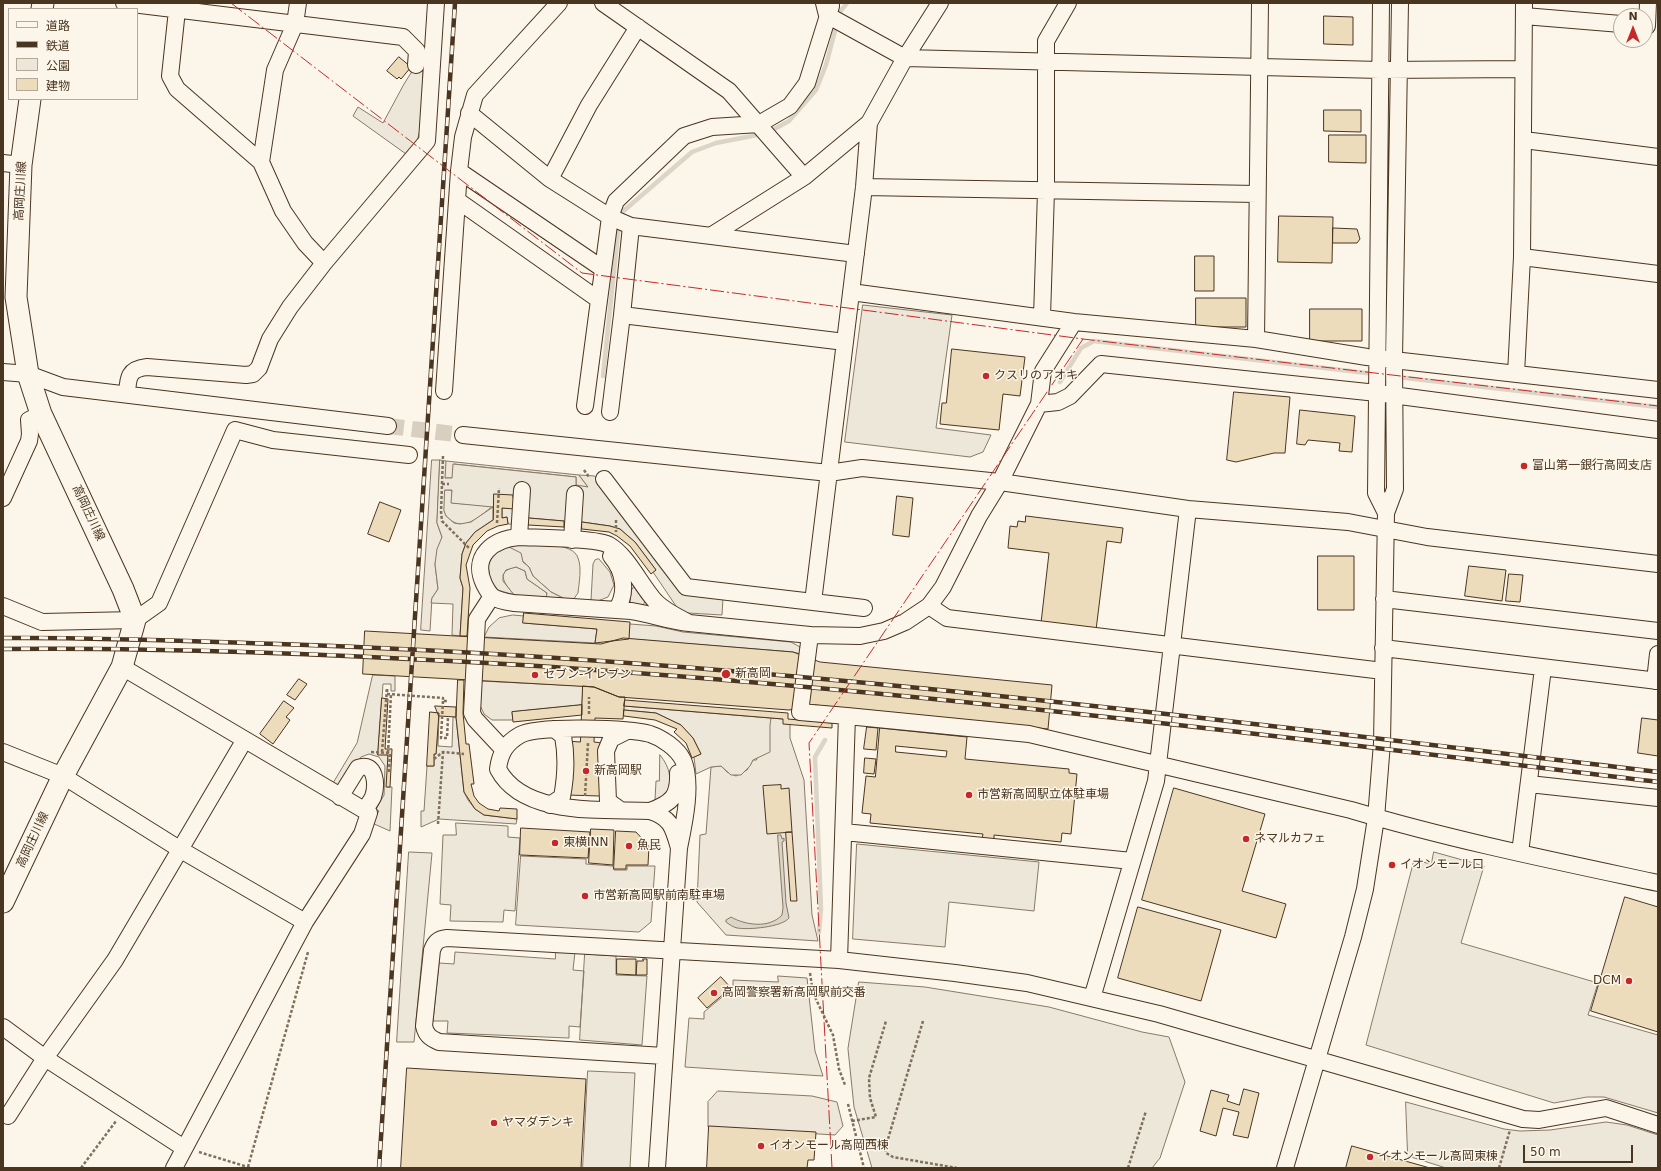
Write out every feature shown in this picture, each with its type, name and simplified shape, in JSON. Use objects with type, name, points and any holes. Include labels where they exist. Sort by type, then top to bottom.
[{"type":"main road","name":"高岡庄川線","points":[[5,892],[63,776],[122,667],[135,620],[123,589],[41,414],[28,374],[16,297],[12,164],[30,100]]},
{"type":"street","points":[[124,3],[186,8],[295,24],[403,37],[417,51],[416,66]]},
{"type":"street","points":[[261,162],[274,70],[295,24],[298,3]]},
{"type":"street","points":[[127,394],[127,381],[130,374],[138,368],[147,367],[246,375],[253,374],[259,368],[270,339],[290,307],[324,263],[427,141],[436,3]]},
{"type":"street","points":[[444,391],[459,171],[469,113],[474,94],[559,3]]},
{"type":"street","points":[[603,3],[729,91],[804,177]]},
{"type":"street","points":[[712,235],[804,177],[870,123],[905,58],[940,3]]},
{"type":"street","points":[[1042,317],[1046,191],[1046,41],[1068,3]]},
{"type":"street","points":[[1256,339],[1256,194],[1260,68],[1260,3]]},
{"type":"street","points":[[1381,3],[1376,493],[1386,520]]},
{"type":"street","points":[[1285,1168],[1365,889],[1376,818],[1382,743],[1386,520],[1395,489],[1394,363],[1400,3]]},
{"type":"street","points":[[585,406],[603,269],[611,217],[616,201],[684,136],[712,128],[759,124],[790,106],[807,82],[828,7],[905,58],[1399,71],[1522,69]]},
{"type":"street","points":[[186,8],[170,76],[173,82],[177,89],[261,162],[283,211],[305,243],[324,263]]},
{"type":"street","points":[[1516,374],[1522,257],[1524,140],[1522,69],[1524,10],[1613,23]]},
{"type":"street","points":[[550,179],[590,105],[638,27]]},
{"type":"street","points":[[469,113],[550,179],[611,217],[630,226],[856,254]]},
{"type":"street","points":[[813,602],[856,254],[870,123]]},
{"type":"street","points":[[1524,140],[1658,157]]},
{"type":"street","points":[[459,171],[603,269]]},
{"type":"street","points":[[864,186],[1046,191],[1256,194]]},
{"type":"street","points":[[457,200],[599,300]]},
{"type":"street","points":[[610,412],[622,315],[630,226]]},
{"type":"street","points":[[1522,257],[1658,274]]},
{"type":"street","points":[[851,292],[1074,322],[1256,339],[1377,362],[1516,374],[1658,390]]},
{"type":"street","points":[[622,315],[845,342]]},
{"type":"street","points":[[689,623],[671,613],[656,602],[619,553],[609,545],[572,540],[518,537],[505,538],[495,542],[487,550],[481,560],[480,568],[482,579],[492,596],[502,601],[645,613],[673,622],[810,635],[860,636],[884,631],[905,622],[929,606],[943,587],[977,518],[1000,482],[1039,404],[1043,371],[1074,322]]},
{"type":"street","points":[[1039,404],[1058,402],[1070,396],[1101,364],[1394,391],[1658,430]]},
{"type":"street","points":[[3,372],[28,374],[63,387],[388,426]]},
{"type":"street","points":[[3,498],[28,441],[30,434],[28,423],[29,420],[41,414]]},
{"type":"street","points":[[3,606],[42,622],[135,620],[159,603],[235,430],[273,440],[409,454]]},
{"type":"street","points":[[463,435],[829,473],[862,468],[1000,482],[1188,509],[1348,522],[1386,520],[1427,537],[1658,564]]},
{"type":"street","points":[[604,479],[686,587],[864,608]]},
{"type":"street","points":[[518,537],[522,490]]},
{"type":"street","points":[[572,540],[575,494]]},
{"type":"street","points":[[1092,998],[1156,781],[1188,509]]},
{"type":"street","points":[[592,542],[602,548],[619,568],[623,587],[622,598],[616,610]]},
{"type":"street","points":[[492,596],[477,619],[472,713],[475,719],[503,749]]},
{"type":"street","points":[[1384,599],[1658,631]]},
{"type":"street","points":[[929,606],[947,618],[1383,671]]},
{"type":"street","points":[[810,635],[800,712],[1029,734],[1520,853],[1658,883]]},
{"type":"street","points":[[1383,648],[1656,681],[1658,654]]},
{"type":"street","points":[[122,667],[244,741],[369,813],[362,834],[305,922],[174,1168]]},
{"type":"street","points":[[1520,853],[1543,668]]},
{"type":"street","points":[[839,960],[847,716]]},
{"type":"street","points":[[550,805],[562,797],[565,779],[566,752],[563,736],[554,729]]},
{"type":"street","points":[[657,1168],[679,848],[687,798],[686,771],[682,759],[664,740],[650,734],[627,731],[554,729],[521,734],[509,742],[503,749],[498,769],[503,779],[522,793],[550,805],[650,811],[663,815],[673,827],[679,848]]},
{"type":"street","points":[[619,810],[608,801],[606,751],[611,739],[627,731]]},
{"type":"street","points":[[8,1116],[45,1058],[115,960],[244,741]]},
{"type":"street","points":[[650,811],[669,802],[676,793],[678,782],[677,766],[672,748]]},
{"type":"street","points":[[3,752],[63,776],[181,850],[305,922]]},
{"type":"street","points":[[340,797],[358,768],[366,767],[372,770],[374,776],[373,796],[364,811]]},
{"type":"street","points":[[1529,784],[1658,798]]},
{"type":"street","points":[[844,832],[1132,861]]},
{"type":"street","points":[[664,1056],[439,1042],[431,1039],[426,1033],[424,1026],[424,967],[434,943],[439,939],[447,938],[671,950],[839,960],[955,972],[1027,984],[1159,1014],[1316,1058],[1523,1119],[1539,1120],[1606,1108],[1658,1124]]},
{"type":"street","points":[[3,1027],[45,1058],[184,1148]]},
{"type":"path","points":[[443,456],[442,521],[469,548]]},
{"type":"path","points":[[442,484],[449,484]]},
{"type":"path","points":[[497,523],[499,488]]},
{"type":"path","points":[[382,752],[387,689],[387,694],[443,698],[441,738],[447,738],[448,717]]},
{"type":"path","points":[[388,753],[391,694]]},
{"type":"path","points":[[585,808],[589,697]]},
{"type":"path","points":[[443,701],[448,701]]},
{"type":"path","points":[[434,759],[443,752],[464,754]]},
{"type":"path","points":[[438,824],[443,752]]},
{"type":"path","points":[[248,1167],[310,944]]},
{"type":"path","points":[[810,974],[814,993],[833,1036],[839,1069],[844,1085]]},
{"type":"path","points":[[852,1121],[876,1118],[870,1098],[869,1078],[886,1021]]},
{"type":"path","points":[[923,1021],[888,1139],[883,1145],[886,1153],[893,1157],[957,1168]]},
{"type":"path","points":[[848,1104],[864,1168]]},
{"type":"path","points":[[81,1168],[125,1109]]},
{"type":"path","points":[[1128,1168],[1146,1111]]},
{"type":"path","points":[[1499,1168],[1510,1130]]},
{"type":"path","points":[[184,1148],[252,1168]]},
{"type":"green space","points":[[432,460],[440,460],[437,523],[442,537],[435,564],[438,589],[432,598],[430,631],[421,630]]},
{"type":"green space","points":[[446,461],[579,475],[588,487],[576,486],[576,477],[454,464],[453,478],[445,478]]},
{"type":"green space","points":[[444,490],[452,490],[452,503],[493,506],[479,517],[468,523],[457,524],[446,516],[443,507]]},
{"type":"green space","points":[[524,544],[554,545],[569,549],[575,553],[580,566],[580,576],[578,593],[573,600],[569,601],[551,592],[533,576],[529,567],[507,546]]},
{"type":"green space","points":[[599,559],[610,572],[614,585],[608,597],[595,602],[591,600],[593,564],[595,560]]},
{"type":"green space","points":[[516,567],[525,571],[527,579],[547,593],[546,599],[514,595],[507,587],[503,575],[509,569]]},
{"type":"green space","points":[[634,587],[644,599],[645,602],[642,606],[630,603],[631,591]]},
{"type":"green space","points":[[771,718],[783,719],[790,725],[790,738],[804,780],[812,915],[818,941],[726,935],[697,902],[700,835],[706,834],[711,767],[721,766],[727,772],[736,776],[747,770],[753,760],[756,760]]},
{"type":"green space","points":[[660,755],[670,775],[670,780],[664,796],[655,800],[656,781],[659,781]]},
{"type":"green space","points":[[718,1091],[812,1096],[837,1102],[843,1126],[835,1135],[708,1127],[708,1102]]},
{"type":"shaded area","points":[[423,61],[423,122],[415,147],[406,154],[353,116],[358,107],[383,123],[416,65]]},
{"type":"shaded area","points":[[863,305],[952,315],[936,428],[991,435],[983,452],[970,457],[845,442]]},
{"type":"shaded area","points":[[440,460],[446,461],[445,478],[452,478],[453,464],[576,477],[576,485],[588,487],[579,475],[595,476],[682,592],[723,598],[722,615],[688,613],[678,609],[653,572],[656,570],[635,542],[620,529],[582,522],[582,529],[564,528],[564,521],[529,518],[528,525],[508,524],[507,517],[502,518],[502,508],[514,508],[493,506],[493,507],[493,520],[475,532],[466,543],[462,554],[460,578],[463,588],[460,636],[452,635],[453,604],[431,603],[432,598],[438,589],[435,564],[437,549],[442,537],[437,523]],"holes":[[[445,490],[452,490],[451,503],[493,507],[471,522],[460,524],[454,523],[446,516],[444,511]]]},
{"type":"shaded area","points":[[507,546],[521,553],[523,562],[529,567],[533,576],[551,592],[569,601],[546,599],[547,593],[527,579],[525,571],[516,567],[506,570],[503,575],[503,581],[514,595],[498,590],[490,580],[488,564],[493,555]]},
{"type":"shaded area","points":[[513,615],[524,616],[524,623],[597,629],[595,643],[484,637],[489,627],[499,618]]},
{"type":"shaded area","points":[[630,624],[656,626],[683,632],[791,642],[800,647],[801,654],[793,652],[629,639]]},
{"type":"shaded area","points":[[373,675],[395,676],[395,691],[391,691],[391,684],[383,684],[378,754],[388,755],[387,787],[392,787],[390,831],[372,823],[379,811],[376,809],[384,795],[385,766],[379,757],[369,754],[361,757],[343,783],[338,785],[333,783],[357,743]]},
{"type":"shaded area","points":[[481,681],[583,686],[582,705],[512,712],[513,720],[492,720],[484,714],[479,703]]},
{"type":"shaded area","points":[[624,706],[771,718],[770,752],[753,760],[750,766],[741,775],[731,775],[721,766],[711,767],[696,774],[694,757],[701,754],[693,738],[681,725],[656,713],[624,710]]},
{"type":"shaded area","points":[[439,716],[438,746],[452,747],[453,717],[456,717],[464,792],[468,800],[475,809],[484,815],[517,819],[516,824],[439,819],[421,827],[421,811],[424,811],[427,766],[434,766],[434,754],[436,754],[438,733],[434,725]]},
{"type":"shaded area","points":[[456,823],[508,826],[508,837],[520,838],[515,911],[504,910],[503,922],[450,921],[451,905],[440,904],[443,835],[456,835]]},
{"type":"shaded area","points":[[778,835],[781,835],[782,839],[784,838],[784,841],[782,842],[786,903],[789,918],[780,924],[773,926],[742,929],[737,928],[726,922],[726,920],[731,917],[750,924],[764,924],[777,919],[782,915],[783,908]]},
{"type":"shaded area","points":[[857,844],[1039,862],[1034,911],[949,902],[945,947],[853,939]]},
{"type":"shaded area","points":[[409,852],[432,853],[414,1042],[397,1042]]},
{"type":"shaded area","points":[[1434,852],[1484,866],[1461,943],[1598,983],[1588,1015],[1658,1035],[1658,1113],[1604,1097],[1587,1097],[1554,1103],[1366,1045],[1414,860],[1431,864]]},
{"type":"shaded area","name":"市営新高岡駅前南駐車場","points":[[521,856],[586,859],[586,864],[613,866],[614,870],[627,870],[627,866],[655,866],[651,922],[639,932],[516,925]]},
{"type":"shaded area","points":[[556,951],[575,952],[573,970],[584,971],[580,1027],[569,1026],[569,1038],[447,1033],[448,1021],[433,1021],[439,963],[454,964],[455,952],[555,959]]},
{"type":"shaded area","points":[[585,954],[616,956],[616,975],[647,976],[642,1045],[580,1040]]},
{"type":"shaded area","points":[[778,976],[807,978],[815,1051],[823,1076],[685,1067],[689,1018],[704,1019],[704,1012],[733,988],[733,980],[778,982]]},
{"type":"shaded area","points":[[859,982],[925,987],[1049,1007],[1142,1032],[1169,1037],[1185,1082],[1160,1158],[1152,1168],[872,1168],[854,1107],[848,1049]]},
{"type":"shaded area","points":[[588,1071],[635,1073],[630,1168],[583,1168]]},
{"type":"shaded area","points":[[1406,1102],[1504,1129],[1520,1131],[1550,1130],[1606,1122],[1627,1125],[1658,1135],[1658,1168],[1446,1168],[1408,1156]]},
{"type":"building","points":[[1324,16],[1353,17],[1353,45],[1324,44]]},
{"type":"building","points":[[399,57],[411,67],[401,79],[399,77],[397,79],[387,71]]},
{"type":"building","points":[[1324,110],[1361,110],[1361,132],[1324,131]]},
{"type":"building","points":[[1329,135],[1366,135],[1366,163],[1329,162]]},
{"type":"building","points":[[1279,216],[1333,217],[1332,263],[1278,262]]},
{"type":"building","points":[[1333,228],[1357,229],[1360,239],[1357,243],[1333,243]]},
{"type":"building","points":[[1195,256],[1214,256],[1214,291],[1195,291]]},
{"type":"building","points":[[1196,298],[1246,298],[1246,327],[1196,327]]},
{"type":"building","points":[[1310,309],[1362,309],[1362,341],[1310,341]]},
{"type":"building","name":"クスリのアオキ","points":[[952,349],[1025,357],[1020,396],[1003,394],[999,430],[940,424],[942,403],[946,403]]},
{"type":"building","points":[[1234,392],[1290,397],[1285,453],[1274,453],[1236,462],[1227,460]]},
{"type":"building","points":[[1300,410],[1355,416],[1352,452],[1339,451],[1340,443],[1308,440],[1305,445],[1297,444]]},
{"type":"building","points":[[494,494],[513,495],[513,498],[515,498],[514,509],[502,508],[502,518],[507,517],[508,524],[498,526],[487,531],[473,545],[466,565],[470,588],[467,636],[460,636],[463,588],[460,578],[462,554],[466,543],[475,532],[493,520]]},
{"type":"building","points":[[897,496],[913,498],[909,537],[893,535]]},
{"type":"building","points":[[380,502],[401,510],[389,542],[368,534]]},
{"type":"building","points":[[1026,516],[1123,528],[1121,543],[1107,541],[1096,630],[1041,623],[1049,553],[1008,548],[1010,526],[1017,527],[1018,521],[1025,522]]},
{"type":"building","points":[[529,518],[564,521],[564,527],[528,525]]},
{"type":"building","points":[[582,522],[620,529],[635,542],[656,570],[651,574],[630,546],[617,536],[609,532],[582,529]]},
{"type":"building","points":[[1318,556],[1354,556],[1354,610],[1318,610]]},
{"type":"building","points":[[1469,566],[1506,570],[1502,601],[1465,596]]},
{"type":"building","points":[[1509,574],[1523,575],[1520,602],[1506,601]]},
{"type":"building","points":[[524,613],[630,622],[629,639],[595,643],[597,629],[523,623]]},
{"type":"building","points":[[365,631],[601,644],[623,638],[793,652],[820,662],[1052,685],[1048,729],[815,705],[789,710],[619,697],[594,687],[363,674]]},
{"type":"building","points":[[299,679],[307,684],[295,700],[287,695]]},
{"type":"building","points":[[458,680],[464,680],[463,713],[466,744],[469,744],[474,784],[471,784],[474,796],[479,803],[488,809],[499,811],[500,808],[517,809],[517,819],[484,815],[475,809],[464,792],[456,717]]},
{"type":"building","points":[[583,686],[594,687],[619,697],[625,697],[623,719],[595,718],[594,742],[602,743],[605,766],[598,766],[598,773],[603,773],[600,796],[567,795],[567,741],[580,742]]},
{"type":"building","points":[[382,698],[388,699],[385,749],[392,749],[390,787],[386,787],[388,755],[378,755]]},
{"type":"building","points":[[625,700],[788,713],[788,719],[832,723],[832,728],[783,724],[783,719],[624,706]]},
{"type":"building","points":[[284,701],[294,708],[286,717],[290,720],[273,744],[260,734]]},
{"type":"building","points":[[582,705],[582,715],[513,722],[512,712]]},
{"type":"building","points":[[435,706],[456,707],[456,717],[439,716]]},
{"type":"building","points":[[624,710],[656,713],[681,725],[693,738],[701,754],[692,758],[686,743],[674,732],[677,729],[655,720],[624,716]]},
{"type":"building","points":[[430,712],[439,713],[434,766],[427,766]]},
{"type":"building","points":[[1642,718],[1658,720],[1658,756],[1638,753]]},
{"type":"building","points":[[867,727],[878,728],[876,750],[864,749]]},
{"type":"building","name":"市営新高岡駅立体駐車場","points":[[880,728],[967,737],[965,759],[1069,769],[1069,773],[1077,774],[1071,834],[1062,833],[1061,842],[994,835],[994,840],[982,839],[983,834],[870,823],[871,814],[862,813],[866,776],[875,777]],"holes":[[[896,746],[947,751],[946,757],[896,752]]]},
{"type":"building","points":[[865,758],[876,759],[874,774],[864,773]]},
{"type":"building","points":[[781,785],[781,789],[789,788],[792,832],[767,834],[763,786]]},
{"type":"building","points":[[1174,788],[1265,814],[1242,891],[1286,904],[1276,938],[1142,900]]},
{"type":"building","name":"東横INN","points":[[521,828],[590,832],[588,858],[520,855]]},
{"type":"building","points":[[591,829],[614,830],[613,865],[589,863]]},
{"type":"building","points":[[616,831],[636,832],[649,846],[648,865],[626,865],[626,869],[614,869]]},
{"type":"building","points":[[786,832],[792,832],[797,901],[791,901]]},
{"type":"building","name":"DCM","points":[[1625,897],[1658,907],[1658,1032],[1591,1011]]},
{"type":"building","points":[[1138,907],[1221,930],[1201,1001],[1118,978]]},
{"type":"building","points":[[617,959],[636,959],[636,975],[617,974]]},
{"type":"building","points":[[643,959],[647,959],[647,975],[636,975],[637,961],[643,961]]},
{"type":"building","name":"高岡警察署新高岡駅前交番","points":[[721,977],[731,988],[707,1008],[698,998]]},
{"type":"building","name":"ヤマダデンキ","points":[[407,1068],[586,1079],[581,1168],[401,1168]]},
{"type":"building","points":[[1244,1089],[1259,1093],[1248,1138],[1233,1135],[1239,1112],[1223,1108],[1216,1136],[1200,1131],[1211,1090],[1229,1095],[1227,1101],[1239,1105]]},
{"type":"building","name":"イオンモール高岡西棟","points":[[709,1126],[816,1132],[814,1160],[808,1160],[807,1168],[707,1168]]},
{"type":"building","name":"イオンモール高岡東棟","points":[[1352,1146],[1430,1168],[1346,1168]]},
{"type":"waterway","points":[[769,132],[789,121],[816,90],[826,65],[840,12],[847,3]]},
{"type":"waterway","points":[[603,376],[620,214],[692,152],[716,143],[762,134]]},
{"type":"waterway","points":[[1060,382],[1081,348],[1094,341],[1375,374]]},
{"type":"waterway","points":[[1397,377],[1658,407]]},
{"type":"waterway","points":[[819,932],[821,909],[815,757],[825,740]]},
{"type":"tunnel","points":[[388,426],[463,435]]},
{"type":"railway","points":[[379,1168],[455,3]]},
{"type":"railway","points":[[3,638],[106,639],[278,644],[451,652],[624,663],[797,677],[1141,711],[1658,772]]},
{"type":"railway","points":[[3,649],[124,649],[306,654],[487,663],[634,673],[927,698],[1220,730],[1658,782]]},
{"type":"power","points":[[231,3],[582,273],[1083,339],[1658,406]]},
{"type":"power","points":[[832,1168],[809,743],[1083,339]]},
{"type":"place","name":"クスリのアオキ","points":[[986,376]]},
{"type":"place","name":"富山第一銀行高岡支店","points":[[1524,466]]},
{"type":"place","name":"新高岡","points":[[726,674]]},
{"type":"place","name":"セブン-イレブン","points":[[535,675]]},
{"type":"place","name":"新高岡駅","points":[[586,771]]},
{"type":"place","name":"市営新高岡駅立体駐車場","points":[[969,795]]},
{"type":"place","name":"ネマルカフェ","points":[[1246,839]]},
{"type":"place","name":"東横INN","points":[[555,843]]},
{"type":"place","name":"魚民","points":[[629,846]]},
{"type":"place","name":"イオンモール口","points":[[1392,865]]},
{"type":"place","name":"市営新高岡駅前南駐車場","points":[[585,896]]},
{"type":"place","name":"DCM","points":[[1629,981]]},
{"type":"place","name":"高岡警察署新高岡駅前交番","points":[[714,993]]},
{"type":"place","name":"ヤマダデンキ","points":[[494,1123]]},
{"type":"place","name":"イオンモール高岡西棟","points":[[761,1146]]},
{"type":"place","name":"イオンモール高岡東棟","points":[[1370,1157]]}]
